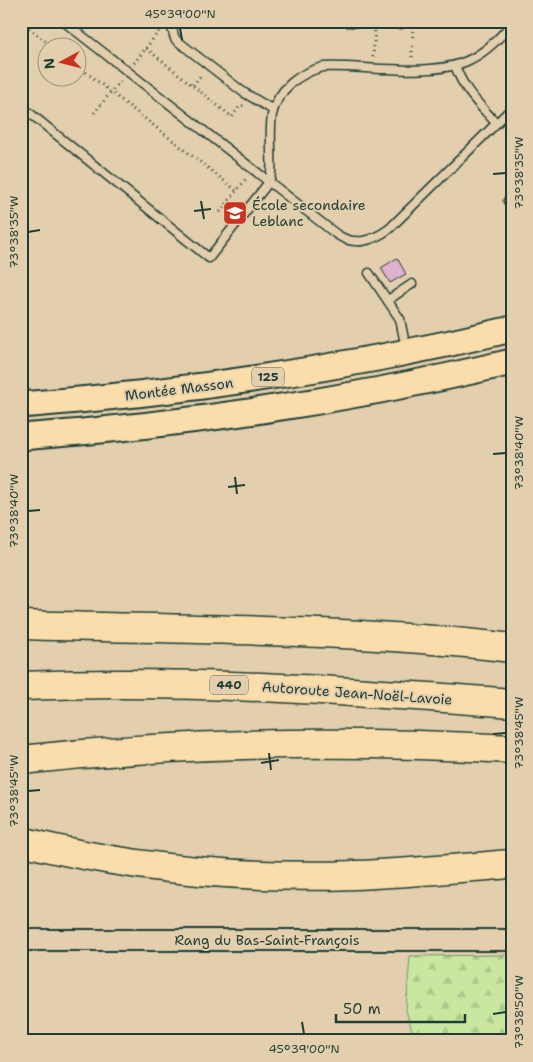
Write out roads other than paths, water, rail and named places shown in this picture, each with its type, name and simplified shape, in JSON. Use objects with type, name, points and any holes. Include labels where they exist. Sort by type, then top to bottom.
[{"type":"highway","points":[[21,624],[278,630],[389,637],[512,648]]},
{"type":"highway","points":[[389,637],[512,629]]},
{"type":"highway","name":"Autoroute Jean-Noël-Lavoie","points":[[21,686],[160,683],[270,686],[512,703]]},
{"type":"highway","points":[[21,760],[130,750],[272,744],[382,744],[512,749]]},
{"type":"highway","points":[[21,841],[143,865],[240,874],[356,875],[512,864]]},
{"type":"main road","name":"Montée Masson","points":[[21,405],[131,396],[219,384],[406,353],[512,329]]},
{"type":"main road","points":[[21,437],[189,421],[288,407],[414,384],[512,362]]},
{"type":"street","name":"Rang du Bas-Saint-François","points":[[21,940],[512,940]]},
{"type":"lane","points":[[63,21],[344,240],[363,242],[371,240],[389,229],[512,108]]},
{"type":"lane","points":[[170,21],[175,39],[243,92],[273,110]]},
{"type":"lane","points":[[21,106],[209,258],[269,182],[273,110],[278,97],[292,82],[308,72],[323,67],[424,69],[455,65],[468,61],[490,47],[512,23]]},
{"type":"lane","points":[[455,65],[465,89],[496,123]]},
{"type":"lane","points":[[369,273],[400,319],[406,353]]},
{"type":"lane","points":[[388,300],[412,284]]},
{"type":"place","name":"École secondaire Leblanc","points":[[235,213]]}]
